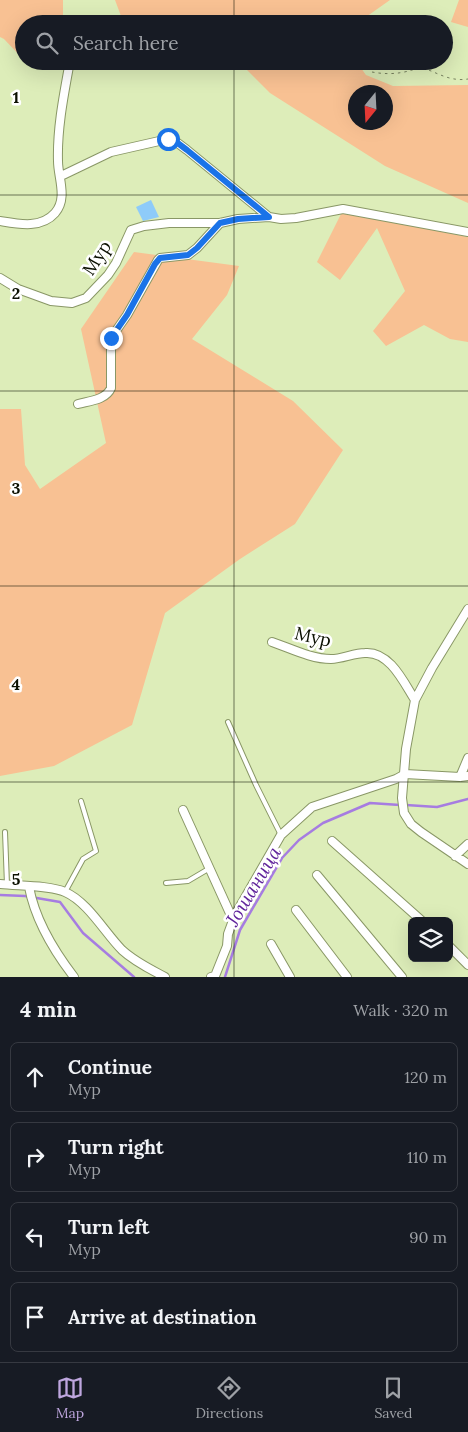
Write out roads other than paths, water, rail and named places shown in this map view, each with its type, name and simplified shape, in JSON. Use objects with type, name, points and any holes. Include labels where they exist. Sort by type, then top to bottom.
[{"type":"street","points":[[0,221],[20,225],[44,221],[54,215],[61,201],[61,176],[58,163],[61,113],[68,70]]},
{"type":"street","points":[[61,176],[111,152],[168,139],[175,141],[187,150],[269,217]]},
{"type":"street","name":"Мур","points":[[0,278],[18,289],[51,301],[72,303],[86,298],[108,275],[116,263],[131,230],[134,228],[169,224],[220,223],[238,219],[269,217],[281,220],[343,209],[468,232]]},
{"type":"street","points":[[78,404],[106,396],[109,392],[111,388],[111,338],[127,315],[158,260],[160,258],[188,255],[220,223]]},
{"type":"street","points":[[468,609],[415,700],[406,749],[402,798],[404,813],[411,824],[468,864]]},
{"type":"street","name":"Мур","points":[[272,642],[308,655],[330,659],[365,652],[374,653],[385,658],[396,670],[415,700]]},
{"type":"street","points":[[212,977],[215,976],[227,946],[228,934],[233,920],[267,857],[282,835],[312,807],[396,779],[404,774],[464,777],[468,758]]},
{"type":"street","points":[[183,810],[233,920]]},
{"type":"street","points":[[332,841],[418,917]]},
{"type":"street","points":[[454,856],[468,844]]},
{"type":"street","points":[[317,875],[402,977]]},
{"type":"street","points":[[4,884],[29,889],[65,892],[74,897],[123,950],[142,965],[165,977]]},
{"type":"street","points":[[29,889],[32,901],[59,957],[73,977]]},
{"type":"street","points":[[296,910],[347,977]]},
{"type":"street","points":[[271,944],[290,977]]},
{"type":"street","points":[[453,950],[468,965]]},
{"type":"lane","points":[[228,722],[256,785],[282,835]]},
{"type":"lane","points":[[65,892],[83,859],[96,851],[81,801]]},
{"type":"lane","points":[[4,884],[5,832]]},
{"type":"lane","points":[[166,883],[188,881],[210,868]]},
{"type":"waterway","name":"Јошаница","points":[[406,805],[437,807],[468,799]]},
{"type":"waterway","name":"Јошаница","points":[[225,977],[240,930],[282,858],[299,840],[323,823],[370,803],[400,805]]},
{"type":"waterway","name":"Јошаница","points":[[0,895],[25,896],[60,902],[83,933],[134,977]]}]
